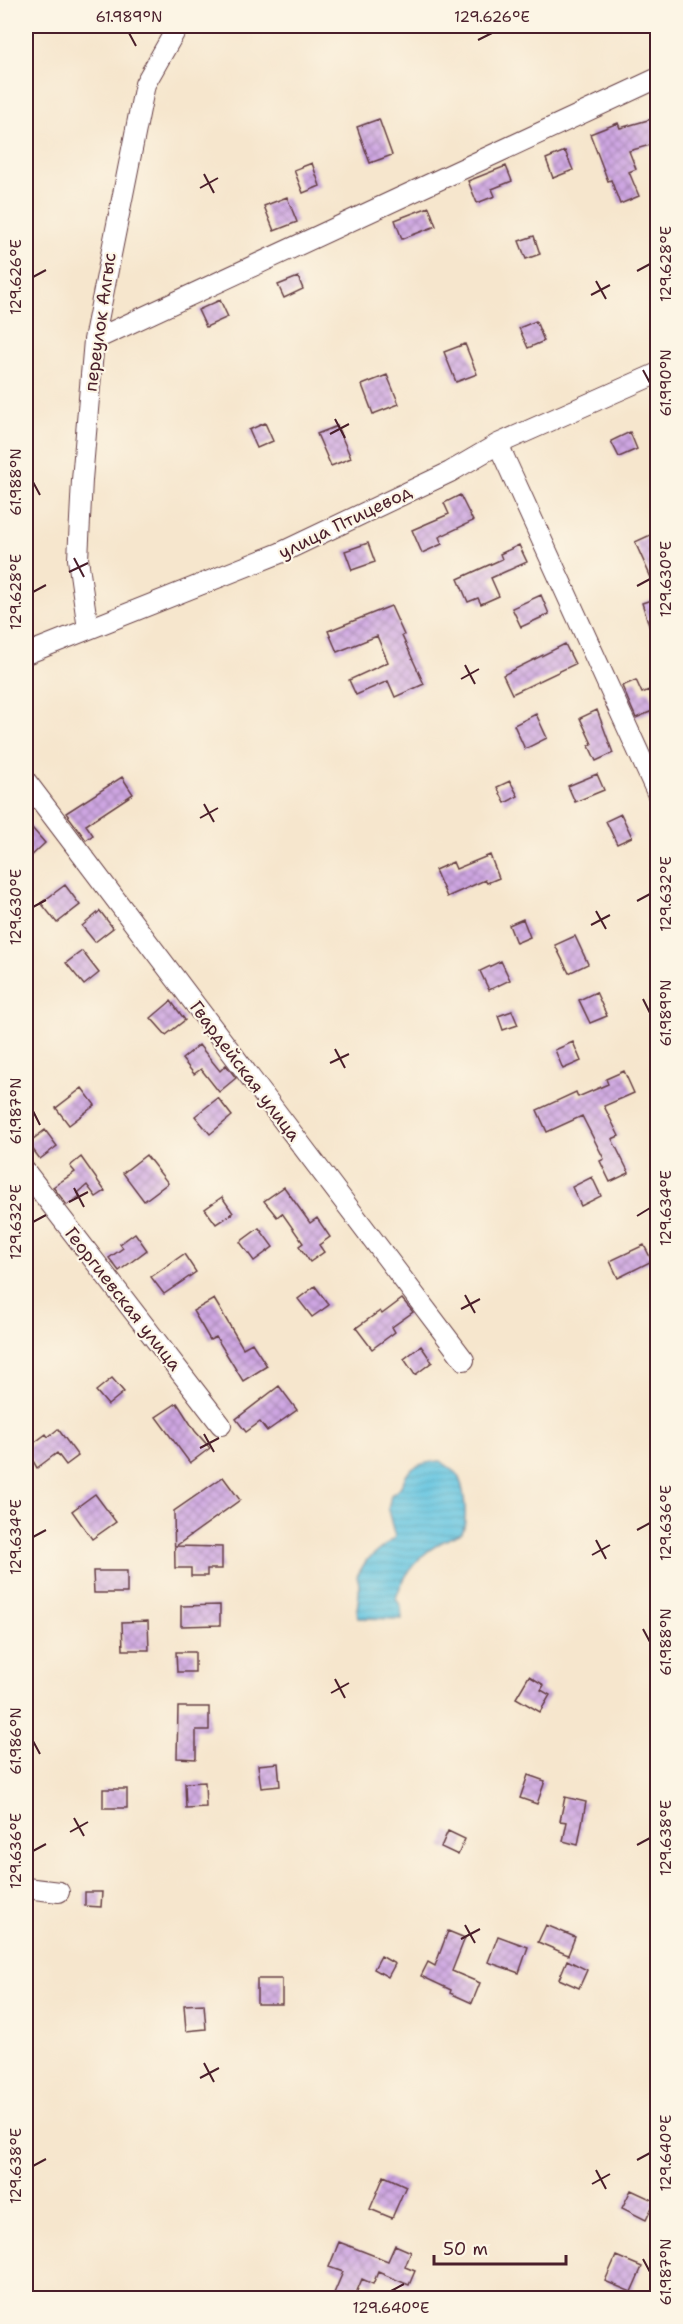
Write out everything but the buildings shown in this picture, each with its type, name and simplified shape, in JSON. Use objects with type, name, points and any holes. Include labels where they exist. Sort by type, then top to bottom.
[{"type":"street","name":"переулок Алгыс","points":[[88,629],[78,559],[94,340],[145,84],[178,26]]},
{"type":"street","points":[[94,340],[657,78]]},
{"type":"street","name":"улица Птицевод","points":[[26,654],[280,554],[450,472],[498,444],[657,373]]},
{"type":"street","points":[[498,444],[657,795]]},
{"type":"street","name":"Гвардейская улица","points":[[26,781],[464,1360]]},
{"type":"street","name":"Георгиевская улица","points":[[26,1172],[221,1425]]},
{"type":"street","points":[[26,1888],[58,1892]]},
{"type":"water","points":[[441,1461],[456,1473],[462,1486],[465,1511],[462,1533],[439,1543],[421,1557],[406,1575],[396,1598],[401,1607],[402,1619],[358,1618],[359,1582],[357,1576],[366,1561],[395,1537],[388,1510],[391,1495],[399,1489],[412,1469],[426,1463]]}]
